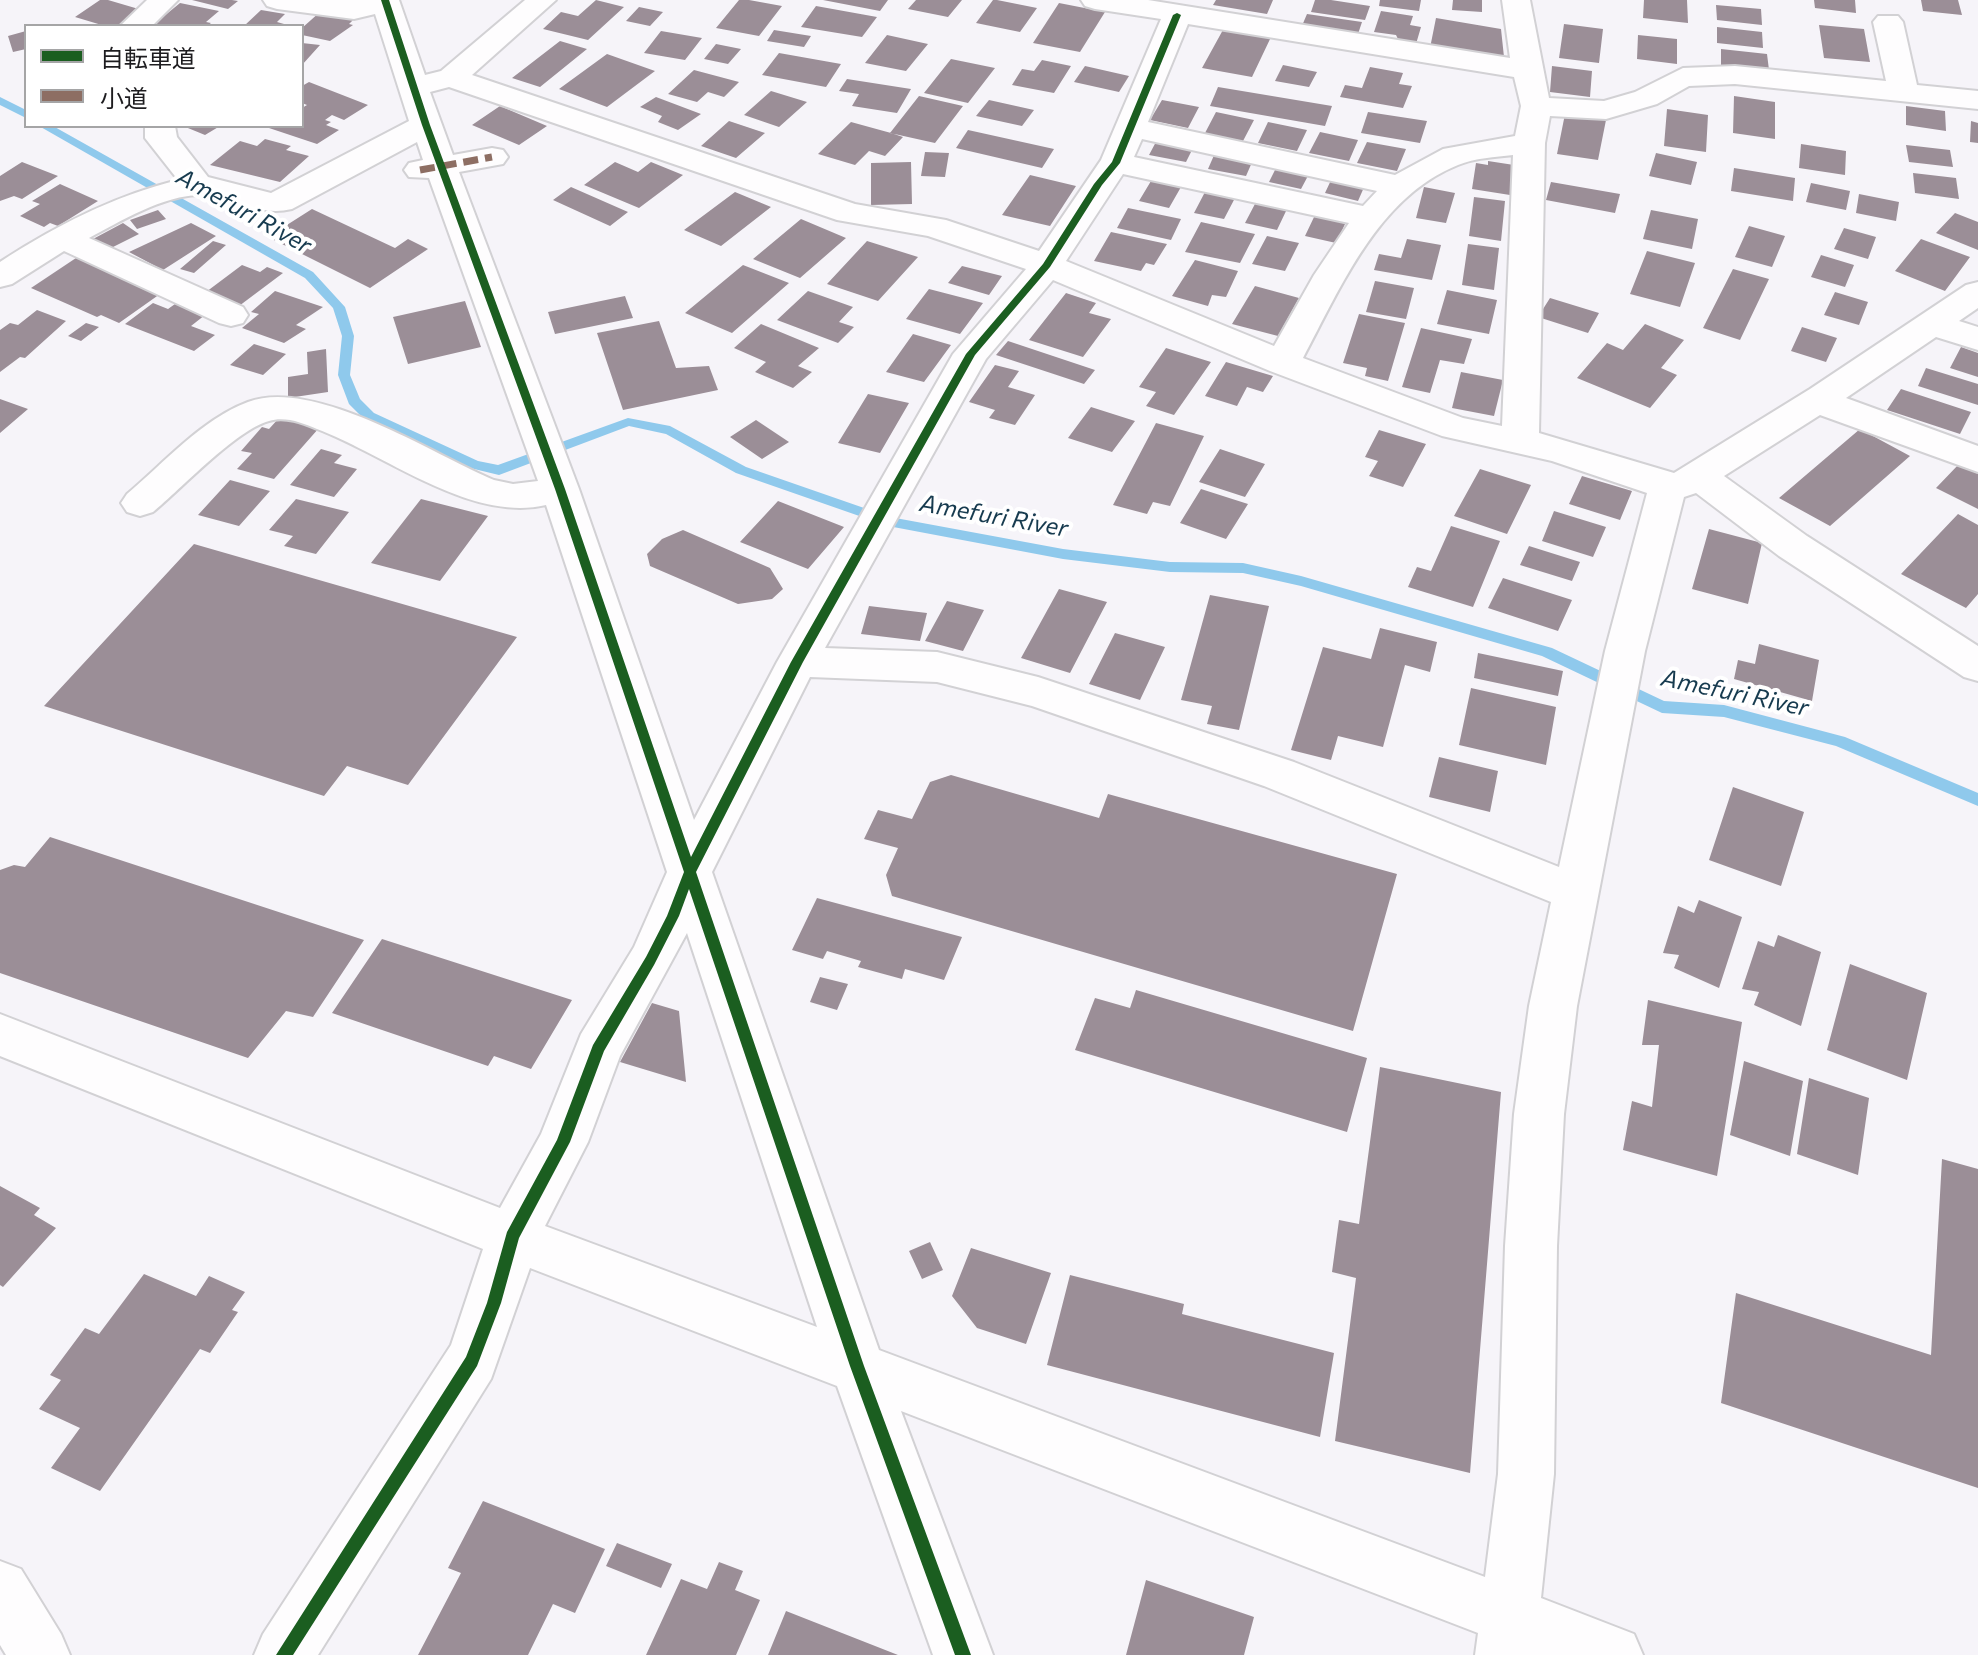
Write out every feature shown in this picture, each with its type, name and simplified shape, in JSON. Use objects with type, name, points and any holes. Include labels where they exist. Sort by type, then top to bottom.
[{"type":"street","points":[[137,24],[164,0]]},
{"type":"street","points":[[277,0],[354,10],[386,2],[431,97],[560,489],[857,1366],[963,1655]]},
{"type":"street","points":[[0,277],[49,245],[114,214],[175,191],[212,186],[269,204],[281,202],[431,97],[542,0]]},
{"type":"street","points":[[1095,0],[1171,9],[1527,70]]},
{"type":"street","points":[[1516,0],[1536,106],[1529,143],[1520,442]]},
{"type":"street","points":[[284,1655],[472,1361],[494,1303],[512,1237],[563,1142],[598,1049],[656,950],[691,869],[797,662],[971,354],[1047,265],[1098,184],[1116,163],[1171,9]]},
{"type":"street","points":[[1888,22],[1903,92]]},
{"type":"street","points":[[1536,106],[1606,110],[1646,98],[1683,77],[1735,75],[1978,100]]},
{"type":"street","points":[[431,97],[849,213],[934,227],[1047,265],[1283,363],[1455,428],[1682,481],[1793,546],[1978,666]]},
{"type":"street","points":[[1130,127],[1400,186]]},
{"type":"street","points":[[160,128],[161,138],[199,186]]},
{"type":"street","points":[[1283,363],[1368,217],[1400,186],[1446,158],[1529,143]]},
{"type":"street","points":[[420,170],[492,157]]},
{"type":"street","points":[[1116,163],[1368,217]]},
{"type":"street","points":[[0,235],[49,245],[231,315]]},
{"type":"street","points":[[1508,1635],[1526,1474],[1531,1246],[1539,1114],[1553,1006],[1625,651],[1682,481],[1817,401],[1978,292]]},
{"type":"street","points":[[1930,323],[1978,339]]},
{"type":"street","points":[[1817,401],[1978,460]]},
{"type":"street","points":[[140,503],[242,421],[277,406],[321,418],[476,488],[525,497],[560,489]]},
{"type":"street","points":[[797,662],[937,667],[1038,692],[1279,774],[1577,893]]},
{"type":"street","points":[[0,1035],[512,1237],[857,1366],[1508,1635],[1613,1655]]},
{"type":"street","points":[[0,1590],[40,1655]]},
{"type":"building","points":[[100,0],[142,10],[122,24],[98,24],[75,17]]},
{"type":"building","points":[[192,0],[232,0],[238,1],[228,9]]},
{"type":"building","points":[[596,0],[624,7],[588,40],[543,29],[561,12],[578,16]]},
{"type":"building","points":[[739,0],[782,6],[759,36],[716,28]]},
{"type":"building","points":[[823,0],[888,0],[880,11]]},
{"type":"building","points":[[916,0],[962,0],[948,17],[908,9]]},
{"type":"building","points":[[993,0],[1037,8],[1020,32],[976,23]]},
{"type":"building","points":[[1216,0],[1273,0],[1267,14],[1213,5]]},
{"type":"building","points":[[1315,0],[1370,6],[1365,20],[1311,12]]},
{"type":"building","points":[[1380,0],[1421,0],[1419,11],[1379,6]]},
{"type":"building","points":[[1453,0],[1482,0],[1482,12],[1452,10]]},
{"type":"building","points":[[1644,0],[1687,0],[1688,23],[1643,18]]},
{"type":"building","points":[[1814,0],[1855,0],[1856,13],[1815,8]]},
{"type":"building","points":[[1921,0],[1958,0],[1962,15],[1923,11]]},
{"type":"building","points":[[180,3],[219,11],[206,22],[210,24],[154,24]]},
{"type":"building","points":[[1059,3],[1105,12],[1080,52],[1033,43]]},
{"type":"building","points":[[1716,5],[1761,9],[1762,25],[1717,20]]},
{"type":"building","points":[[816,6],[877,17],[862,37],[801,27]]},
{"type":"building","points":[[639,7],[663,12],[650,26],[626,21]]},
{"type":"building","points":[[261,10],[285,14],[277,22],[284,24],[246,24]]},
{"type":"building","points":[[1381,11],[1413,16],[1410,25],[1421,27],[1416,44],[1399,41],[1396,35],[1374,32]]},
{"type":"building","points":[[320,12],[354,19],[349,24],[353,25],[330,41],[304,35],[304,26]]},
{"type":"building","points":[[1307,14],[1362,22],[1357,37],[1301,28]]},
{"type":"building","points":[[1436,18],[1501,29],[1504,57],[1430,48]]},
{"type":"building","points":[[1564,24],[1603,29],[1599,63],[1559,58]]},
{"type":"building","points":[[1819,25],[1864,29],[1870,62],[1824,58]]},
{"type":"building","points":[[1717,27],[1762,32],[1763,48],[1717,43]]},
{"type":"building","points":[[1224,28],[1271,37],[1252,77],[1202,68]]},
{"type":"building","points":[[774,30],[811,36],[804,47],[767,41]]},
{"type":"building","points":[[661,31],[702,38],[685,60],[644,53]]},
{"type":"building","points":[[24,32],[24,49],[13,52],[8,36]]},
{"type":"building","points":[[887,35],[928,44],[906,71],[865,63]]},
{"type":"building","points":[[1638,35],[1677,39],[1677,64],[1637,59]]},
{"type":"building","points":[[560,41],[587,49],[540,87],[512,78]]},
{"type":"building","points":[[304,43],[320,45],[304,63]]},
{"type":"building","points":[[716,44],[741,49],[728,64],[704,59]]},
{"type":"building","points":[[1721,49],[1767,54],[1769,70],[1721,65]]},
{"type":"building","points":[[779,53],[841,64],[826,87],[762,75]]},
{"type":"building","points":[[607,54],[655,71],[607,107],[559,89]]},
{"type":"building","points":[[951,59],[995,68],[968,103],[924,93]]},
{"type":"building","points":[[1042,60],[1071,66],[1054,93],[1012,85],[1022,69],[1034,71]]},
{"type":"building","points":[[1283,65],[1317,72],[1309,87],[1275,81]]},
{"type":"building","points":[[1085,66],[1129,76],[1119,92],[1074,82]]},
{"type":"building","points":[[1552,66],[1592,71],[1590,97],[1550,92]]},
{"type":"building","points":[[1370,67],[1403,73],[1399,84],[1412,86],[1403,108],[1340,97],[1345,85],[1362,88]]},
{"type":"building","points":[[694,70],[739,82],[724,97],[708,92],[697,102],[668,94]]},
{"type":"building","points":[[847,79],[911,89],[897,113],[852,106],[859,94],[839,91]]},
{"type":"building","points":[[309,82],[368,105],[344,120],[332,115],[325,120],[331,122],[326,125],[339,130],[317,144],[269,128],[304,128],[304,107],[307,105],[304,104],[304,85]]},
{"type":"building","points":[[1218,87],[1332,106],[1325,126],[1210,106]]},
{"type":"building","points":[[771,91],[807,102],[779,127],[744,115]]},
{"type":"building","points":[[919,96],[963,106],[935,143],[890,133]]},
{"type":"building","points":[[1734,96],[1775,102],[1775,139],[1733,133]]},
{"type":"building","points":[[656,97],[701,114],[678,130],[658,122],[662,116],[640,107]]},
{"type":"building","points":[[989,100],[1034,110],[1022,126],[976,116]]},
{"type":"building","points":[[1162,100],[1199,107],[1188,128],[1150,120]]},
{"type":"building","points":[[500,106],[547,126],[519,145],[472,125]]},
{"type":"building","points":[[1906,106],[1945,111],[1946,131],[1906,125]]},
{"type":"building","points":[[1667,109],[1708,115],[1706,152],[1664,146]]},
{"type":"building","points":[[1216,112],[1254,120],[1243,141],[1205,133]]},
{"type":"building","points":[[1368,112],[1427,121],[1420,143],[1361,133]]},
{"type":"building","points":[[1565,114],[1606,120],[1598,160],[1557,154]]},
{"type":"building","points":[[729,121],[765,133],[736,158],[701,146]]},
{"type":"building","points":[[1971,121],[1978,123],[1978,143],[1970,142]]},
{"type":"building","points":[[851,122],[903,137],[885,156],[869,151],[855,165],[818,154]]},
{"type":"building","points":[[1268,122],[1307,130],[1297,151],[1258,143]]},
{"type":"building","points":[[188,128],[217,128],[205,135]]},
{"type":"building","points":[[968,130],[1054,149],[1042,168],[956,148]]},
{"type":"building","points":[[1320,132],[1358,140],[1349,161],[1309,153]]},
{"type":"building","points":[[265,139],[291,146],[286,150],[309,156],[280,182],[210,165],[240,141],[257,146]]},
{"type":"building","points":[[1157,140],[1194,146],[1186,162],[1149,155]]},
{"type":"building","points":[[1367,142],[1406,149],[1397,171],[1357,163]]},
{"type":"building","points":[[1801,144],[1846,151],[1845,175],[1799,168]]},
{"type":"building","points":[[1906,145],[1950,150],[1953,167],[1909,162]]},
{"type":"building","points":[[925,152],[949,153],[945,177],[921,176]]},
{"type":"building","points":[[1215,153],[1253,160],[1246,176],[1208,169]]},
{"type":"building","points":[[1656,153],[1697,162],[1691,185],[1649,176]]},
{"type":"building","points":[[1488,161],[1514,165],[1510,195],[1472,189],[1476,163],[1488,165]]},
{"type":"building","points":[[22,162],[58,176],[22,199],[14,196],[0,201],[0,176]]},
{"type":"building","points":[[615,162],[638,172],[651,162],[683,175],[639,208],[584,185]]},
{"type":"building","points":[[911,162],[912,204],[871,205],[871,163]]},
{"type":"building","points":[[1277,166],[1309,174],[1301,189],[1269,182]]},
{"type":"building","points":[[1734,168],[1795,178],[1793,201],[1731,191]]},
{"type":"building","points":[[1913,173],[1956,178],[1959,199],[1915,193]]},
{"type":"building","points":[[1030,175],[1076,186],[1050,226],[1002,215]]},
{"type":"building","points":[[1332,178],[1365,185],[1358,201],[1325,193]]},
{"type":"building","points":[[1151,181],[1181,187],[1169,208],[1139,201]]},
{"type":"building","points":[[1551,182],[1620,194],[1615,213],[1546,200]]},
{"type":"building","points":[[1811,183],[1850,191],[1846,210],[1806,202]]},
{"type":"building","points":[[60,184],[98,201],[58,226],[50,223],[44,227],[20,216],[40,204],[32,201]]},
{"type":"building","points":[[571,187],[628,212],[610,226],[553,200]]},
{"type":"building","points":[[1424,187],[1455,193],[1446,223],[1416,218]]},
{"type":"building","points":[[735,192],[771,207],[721,246],[684,230]]},
{"type":"building","points":[[1205,192],[1235,198],[1224,219],[1194,213]]},
{"type":"building","points":[[1859,194],[1899,202],[1896,221],[1856,213]]},
{"type":"building","points":[[1474,197],[1505,201],[1501,241],[1469,236]]},
{"type":"building","points":[[1256,202],[1287,209],[1277,230],[1245,223]]},
{"type":"building","points":[[1128,208],[1181,219],[1171,240],[1117,228]]},
{"type":"building","points":[[312,209],[395,248],[408,239],[428,249],[370,288],[268,237]]},
{"type":"building","points":[[158,210],[166,219],[137,229],[130,220]]},
{"type":"building","points":[[1651,210],[1698,219],[1692,249],[1643,239]]},
{"type":"building","points":[[1955,213],[1978,222],[1978,250],[1936,233]]},
{"type":"building","points":[[1315,215],[1346,222],[1336,243],[1305,236]]},
{"type":"building","points":[[801,219],[846,238],[800,278],[753,259]]},
{"type":"building","points":[[1201,222],[1255,234],[1240,263],[1185,252]]},
{"type":"building","points":[[123,223],[139,234],[109,249],[93,239]]},
{"type":"building","points":[[191,223],[216,236],[163,270],[129,252]]},
{"type":"building","points":[[1749,226],[1785,236],[1772,267],[1735,257]]},
{"type":"building","points":[[1844,228],[1876,237],[1868,259],[1834,249]]},
{"type":"building","points":[[1111,232],[1167,244],[1154,265],[1146,263],[1141,271],[1094,261]]},
{"type":"building","points":[[1267,236],[1299,243],[1285,271],[1252,264]]},
{"type":"building","points":[[1407,239],[1441,245],[1432,280],[1374,270],[1379,254],[1401,258]]},
{"type":"building","points":[[1921,239],[1970,257],[1945,291],[1895,271]]},
{"type":"building","points":[[213,241],[226,245],[194,273],[180,269]]},
{"type":"building","points":[[867,241],[918,257],[878,301],[827,284]]},
{"type":"building","points":[[1468,244],[1499,248],[1494,290],[1462,285]]},
{"type":"building","points":[[1647,251],[1695,263],[1680,307],[1630,294]]},
{"type":"building","points":[[1821,255],[1854,265],[1845,287],[1811,277]]},
{"type":"building","points":[[76,258],[160,294],[119,323],[101,315],[97,317],[31,288]]},
{"type":"building","points":[[1195,260],[1238,271],[1226,297],[1212,295],[1208,306],[1172,296]]},
{"type":"building","points":[[242,265],[260,272],[267,267],[283,273],[239,306],[206,292]]},
{"type":"building","points":[[743,265],[789,283],[732,333],[685,313]]},
{"type":"building","points":[[962,266],[1002,276],[989,295],[948,283]]},
{"type":"building","points":[[1733,269],[1769,279],[1740,340],[1703,328]]},
{"type":"building","points":[[1375,281],[1414,288],[1406,319],[1366,312]]},
{"type":"building","points":[[1255,286],[1299,298],[1278,336],[1232,324]]},
{"type":"building","points":[[929,289],[983,303],[960,334],[906,319]]},
{"type":"building","points":[[1447,290],[1497,300],[1489,334],[1437,324]]},
{"type":"building","points":[[275,291],[323,307],[296,325],[306,329],[284,343],[242,328],[259,314],[251,312]]},
{"type":"building","points":[[808,291],[853,307],[839,322],[854,327],[838,343],[777,320]]},
{"type":"building","points":[[1835,292],[1868,302],[1859,325],[1824,315]]},
{"type":"building","points":[[1066,293],[1096,303],[1089,313],[1111,319],[1083,357],[1029,340]]},
{"type":"building","points":[[625,296],[633,318],[555,334],[548,312]]},
{"type":"building","points":[[1550,298],[1599,313],[1588,333],[1538,317]]},
{"type":"building","points":[[465,301],[481,347],[408,364],[393,317]]},
{"type":"building","points":[[153,303],[168,309],[175,304],[205,315],[191,326],[215,335],[194,351],[125,324]]},
{"type":"building","points":[[37,310],[66,321],[25,358],[20,357],[0,372],[0,330],[10,323],[18,325]]},
{"type":"building","points":[[1359,314],[1405,323],[1388,381],[1365,376],[1367,368],[1343,363]]},
{"type":"building","points":[[659,321],[676,368],[709,366],[718,390],[623,410],[597,333]]},
{"type":"building","points":[[86,323],[99,327],[81,341],[68,336]]},
{"type":"building","points":[[761,324],[819,348],[798,366],[812,372],[793,388],[755,372],[766,362],[734,348]]},
{"type":"building","points":[[1645,324],[1684,340],[1661,368],[1677,375],[1650,408],[1577,378],[1607,343],[1623,350]]},
{"type":"building","points":[[1802,327],[1837,338],[1826,362],[1791,351]]},
{"type":"building","points":[[1421,328],[1472,339],[1464,364],[1440,360],[1430,393],[1402,387]]},
{"type":"building","points":[[913,334],[951,345],[924,382],[886,372]]},
{"type":"building","points":[[1008,341],[1095,370],[1084,384],[996,355]]},
{"type":"building","points":[[254,344],[286,354],[263,375],[230,365]]},
{"type":"building","points":[[1961,347],[1978,353],[1978,377],[1950,368]]},
{"type":"building","points":[[1166,348],[1211,362],[1174,415],[1146,406],[1156,392],[1139,387]]},
{"type":"building","points":[[326,349],[328,392],[288,398],[288,377],[308,374],[307,352]]},
{"type":"building","points":[[1226,362],[1273,376],[1263,392],[1247,387],[1237,406],[1205,396]]},
{"type":"building","points":[[995,365],[1019,371],[1008,387],[1035,395],[1015,425],[989,418],[995,410],[969,402]]},
{"type":"building","points":[[1926,368],[1978,384],[1978,405],[1918,386]]},
{"type":"building","points":[[1461,372],[1503,380],[1494,416],[1452,408]]},
{"type":"building","points":[[1901,389],[1971,412],[1960,434],[1887,410]]},
{"type":"building","points":[[868,394],[909,403],[880,453],[838,443]]},
{"type":"building","points":[[0,399],[28,409],[0,433]]},
{"type":"building","points":[[1091,407],[1135,421],[1112,452],[1068,438]]},
{"type":"building","points":[[279,418],[319,428],[274,479],[237,469],[252,453],[241,451],[262,427],[269,429]]},
{"type":"building","points":[[756,420],[789,442],[762,459],[730,437]]},
{"type":"building","points":[[1156,423],[1204,436],[1170,506],[1153,502],[1147,514],[1113,505]]},
{"type":"building","points":[[1860,429],[1910,456],[1830,526],[1779,498]]},
{"type":"building","points":[[1379,430],[1426,444],[1403,487],[1369,476],[1378,461],[1365,457]]},
{"type":"building","points":[[321,449],[342,455],[334,463],[357,469],[334,497],[290,485]]},
{"type":"building","points":[[1220,449],[1265,464],[1245,497],[1199,482]]},
{"type":"building","points":[[1959,464],[1978,474],[1978,509],[1936,488]]},
{"type":"building","points":[[1480,469],[1531,485],[1507,534],[1454,516]]},
{"type":"building","points":[[1582,476],[1632,491],[1620,520],[1569,504]]},
{"type":"building","points":[[230,480],[270,491],[239,526],[198,515]]},
{"type":"building","points":[[1201,489],[1248,504],[1226,539],[1180,523]]},
{"type":"building","points":[[296,499],[349,512],[316,554],[284,546],[293,536],[269,530]]},
{"type":"building","points":[[421,499],[488,516],[440,581],[371,563]]},
{"type":"building","points":[[778,501],[844,527],[808,569],[740,542]]},
{"type":"building","points":[[1554,511],[1606,527],[1593,557],[1542,541]]},
{"type":"building","points":[[1958,514],[1978,525],[1978,594],[1966,608],[1901,574]]},
{"type":"building","points":[[1451,526],[1500,541],[1473,607],[1408,587],[1417,567],[1431,571]]},
{"type":"building","points":[[1709,529],[1762,543],[1748,604],[1692,589]]},
{"type":"building","points":[[683,530],[770,568],[783,589],[772,599],[738,604],[650,566],[647,554],[662,539]]},
{"type":"building","points":[[194,544],[517,637],[408,785],[347,766],[324,796],[44,706]]},
{"type":"building","points":[[1529,546],[1580,562],[1572,581],[1520,565]]},
{"type":"building","points":[[1503,578],[1572,600],[1558,631],[1488,608]]},
{"type":"building","points":[[1059,589],[1107,602],[1070,673],[1021,658]]},
{"type":"building","points":[[1210,595],[1269,606],[1239,730],[1207,724],[1212,706],[1181,700]]},
{"type":"building","points":[[947,601],[984,610],[963,651],[925,641]]},
{"type":"building","points":[[869,606],[927,613],[920,641],[861,634]]},
{"type":"building","points":[[1380,628],[1437,642],[1430,672],[1405,665],[1383,747],[1338,736],[1331,760],[1291,750],[1323,647],[1371,659]]},
{"type":"building","points":[[1115,633],[1165,647],[1140,700],[1089,684]]},
{"type":"building","points":[[1759,644],[1819,660],[1812,701],[1734,679],[1738,660],[1755,664]]},
{"type":"building","points":[[1478,653],[1563,671],[1558,696],[1474,678]]},
{"type":"building","points":[[1471,688],[1556,707],[1546,765],[1459,745]]},
{"type":"building","points":[[1439,757],[1498,771],[1490,812],[1429,797]]},
{"type":"building","points":[[951,775],[1099,818],[1108,794],[1397,874],[1353,1031],[892,896],[886,875],[898,848],[864,839],[878,810],[912,819],[930,782]]},
{"type":"building","points":[[1733,787],[1804,812],[1781,886],[1709,860]]},
{"type":"building","points":[[50,837],[364,940],[313,1017],[286,1011],[248,1058],[0,973],[0,870],[14,865],[25,867]]},
{"type":"building","points":[[817,898],[962,937],[944,980],[905,969],[902,979],[858,967],[861,961],[827,951],[823,959],[792,950]]},
{"type":"building","points":[[1699,900],[1742,917],[1719,988],[1674,968],[1679,955],[1663,953],[1678,906],[1694,913]]},
{"type":"building","points":[[1778,935],[1821,952],[1801,1026],[1754,1005],[1759,992],[1742,989],[1758,941],[1774,947]]},
{"type":"building","points":[[382,939],[572,1000],[531,1069],[494,1056],[488,1066],[332,1013]]},
{"type":"building","points":[[1850,964],[1927,993],[1907,1080],[1827,1050]]},
{"type":"building","points":[[820,977],[848,984],[837,1010],[810,1002]]},
{"type":"building","points":[[1136,990],[1367,1058],[1347,1132],[1075,1050],[1095,998],[1130,1008]]},
{"type":"building","points":[[1648,1000],[1742,1022],[1717,1176],[1623,1150],[1632,1101],[1652,1107],[1659,1045],[1642,1045]]},
{"type":"building","points":[[652,1003],[679,1011],[686,1082],[620,1062]]},
{"type":"building","points":[[1744,1061],[1803,1081],[1790,1156],[1730,1135]]},
{"type":"building","points":[[1380,1067],[1501,1092],[1470,1473],[1335,1441],[1356,1278],[1332,1272],[1339,1220],[1359,1224]]},
{"type":"building","points":[[1809,1078],[1869,1098],[1858,1175],[1797,1154]]},
{"type":"building","points":[[1942,1159],[1978,1169],[1978,1488],[1721,1403],[1736,1293],[1931,1355]]},
{"type":"building","points":[[0,1186],[40,1208],[34,1215],[56,1228],[3,1287],[0,1285]]},
{"type":"building","points":[[930,1242],[943,1270],[922,1279],[909,1251]]},
{"type":"building","points":[[971,1248],[1051,1273],[1026,1344],[977,1328],[952,1296]]},
{"type":"building","points":[[144,1274],[196,1296],[209,1276],[245,1292],[232,1310],[238,1312],[210,1353],[200,1349],[100,1491],[51,1468],[80,1428],[39,1409],[61,1380],[50,1375],[85,1328],[99,1334]]},
{"type":"building","points":[[1070,1275],[1184,1304],[1182,1314],[1334,1353],[1320,1437],[1047,1365]]},
{"type":"building","points":[[483,1501],[605,1549],[575,1613],[553,1604],[528,1655],[418,1655],[461,1573],[448,1568]]},
{"type":"building","points":[[617,1543],[672,1564],[661,1588],[606,1566]]},
{"type":"building","points":[[719,1562],[743,1571],[735,1590],[760,1600],[736,1655],[646,1655],[681,1579],[707,1589]]},
{"type":"building","points":[[1146,1580],[1254,1617],[1244,1655],[1126,1655]]},
{"type":"building","points":[[786,1611],[898,1655],[768,1655]]},
{"type":"waterway","name":"Amefuri River","points":[[0,100],[24,114]]},
{"type":"waterway","name":"Amefuri River","points":[[49,128],[309,275],[339,307],[348,336],[344,375],[354,401],[369,416],[475,465],[499,470],[628,422],[670,430],[741,470],[888,521],[1063,554],[1170,567],[1243,568],[1301,581],[1547,652],[1662,707],[1724,711],[1840,741],[1978,800]]},
{"type":"marked path","points":[[420,170],[492,157]]},
{"type":"cycle path","points":[[385,0],[426,125],[560,489],[857,1366],[963,1655]]},
{"type":"cycle path","points":[[284,1655],[472,1361],[494,1303],[512,1237],[563,1142],[598,1049],[650,961],[673,916],[691,869],[797,662],[971,354],[1047,265],[1098,184],[1116,163],[1177,15]]}]
